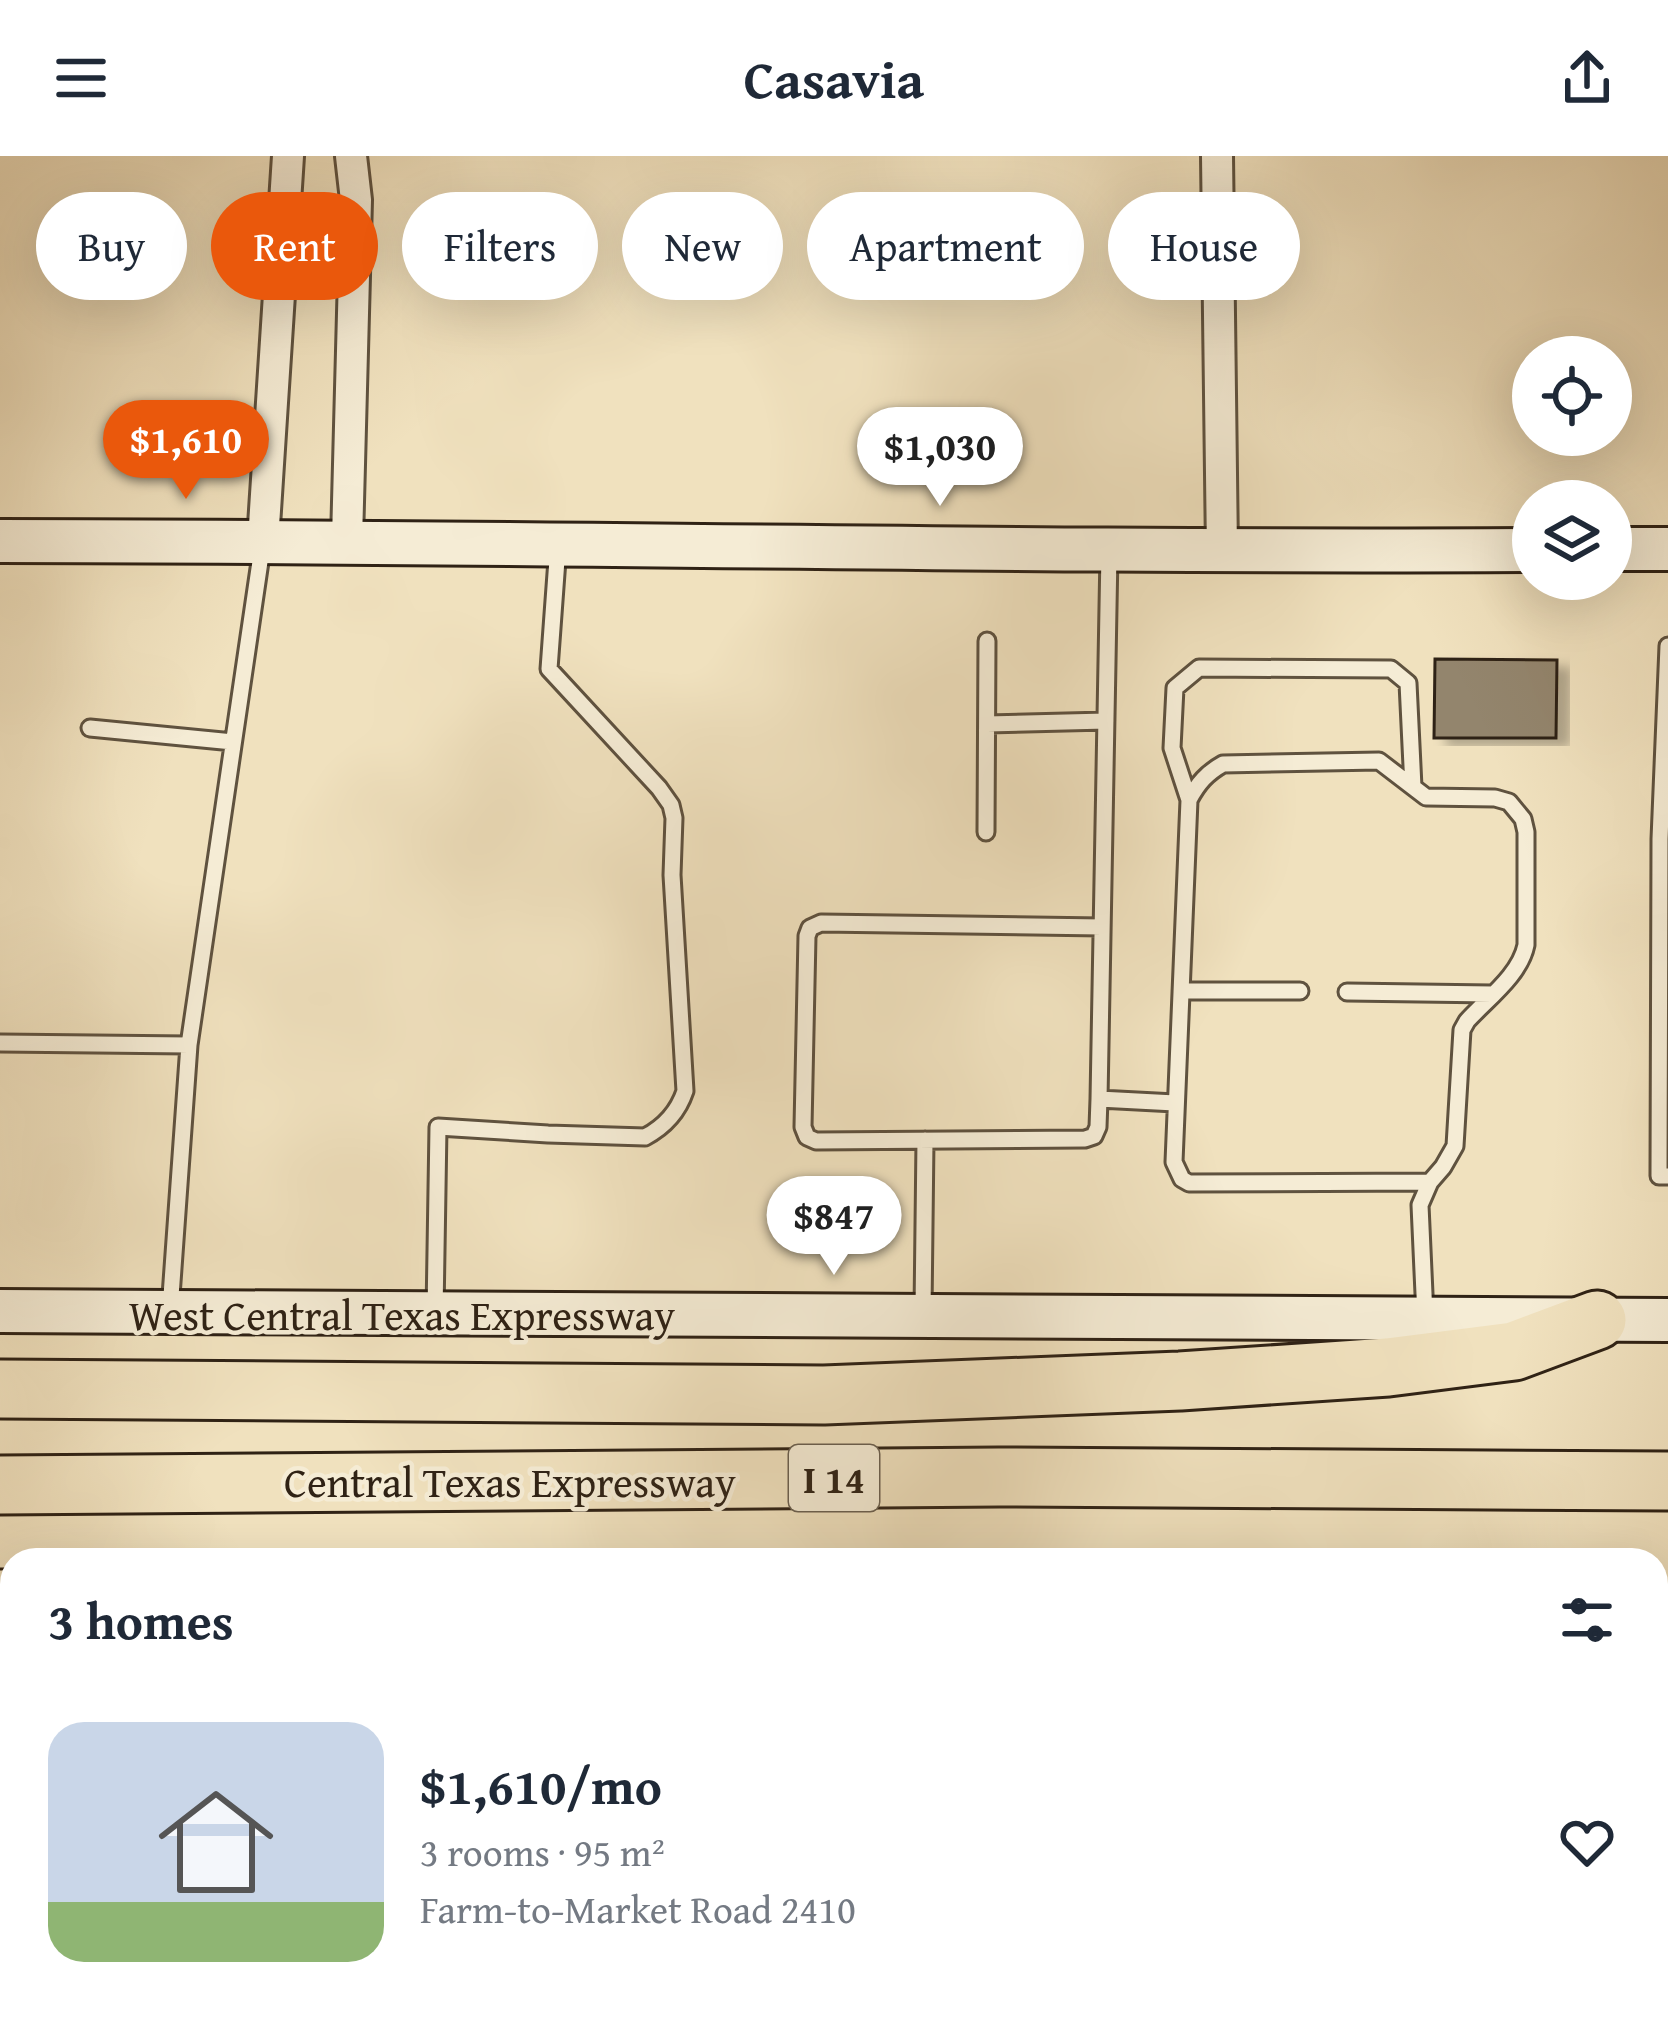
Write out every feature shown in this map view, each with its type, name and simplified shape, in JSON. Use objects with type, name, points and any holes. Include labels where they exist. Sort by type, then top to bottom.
[{"type":"highway","points":[[0,1390],[824,1395],[1180,1381],[1388,1367],[1514,1352],[1597,1320]]},
{"type":"highway","name":"Central Texas Expressway","points":[[0,1485],[999,1477],[1668,1481]]},
{"type":"main road","points":[[0,541],[347,540],[1222,552],[1512,550]]},
{"type":"main road","points":[[1632,549],[1668,549]]},
{"type":"main road","name":"West Central Texas Expressway","points":[[0,1311],[1668,1320]]},
{"type":"street","points":[[263,541],[288,156]]},
{"type":"street","points":[[347,540],[356,200],[351,156]]},
{"type":"street","points":[[1217,156],[1222,552]]},
{"type":"lane","points":[[169,1312],[189,1045],[263,541]]},
{"type":"lane","points":[[435,1315],[438,1126],[645,1138],[670,1118],[685,1091],[674,818],[659,788],[549,670],[558,543]]},
{"type":"lane","points":[[1102,927],[820,923],[810,928],[803,1126],[807,1137],[816,1141],[1094,1136],[1099,1099],[1109,550]]},
{"type":"lane","points":[[986,832],[987,640]]},
{"type":"lane","points":[[1668,646],[1660,839],[1659,1176],[1668,1176]]},
{"type":"lane","points":[[1413,787],[1408,683],[1391,669],[1199,668],[1174,688],[1172,748],[1189,800],[1175,1102],[1177,1172],[1189,1183],[1430,1182]]},
{"type":"lane","points":[[987,724],[1106,721]]},
{"type":"lane","points":[[90,728],[233,742]]},
{"type":"lane","points":[[1189,800],[1196,785],[1223,764],[1378,761],[1426,796],[1495,798],[1509,802],[1523,819],[1524,957],[1462,1030],[1457,1135],[1450,1157],[1430,1182],[1420,1205],[1425,1319]]},
{"type":"lane","points":[[1180,991],[1300,992]]},
{"type":"lane","points":[[1347,992],[1492,994]]},
{"type":"lane","points":[[0,1043],[189,1045]]},
{"type":"lane","points":[[1099,1099],[1175,1102]]},
{"type":"lane","points":[[923,1318],[925,1140]]},
{"type":"building","points":[[1435,659],[1557,660],[1556,738],[1434,738]]}]
